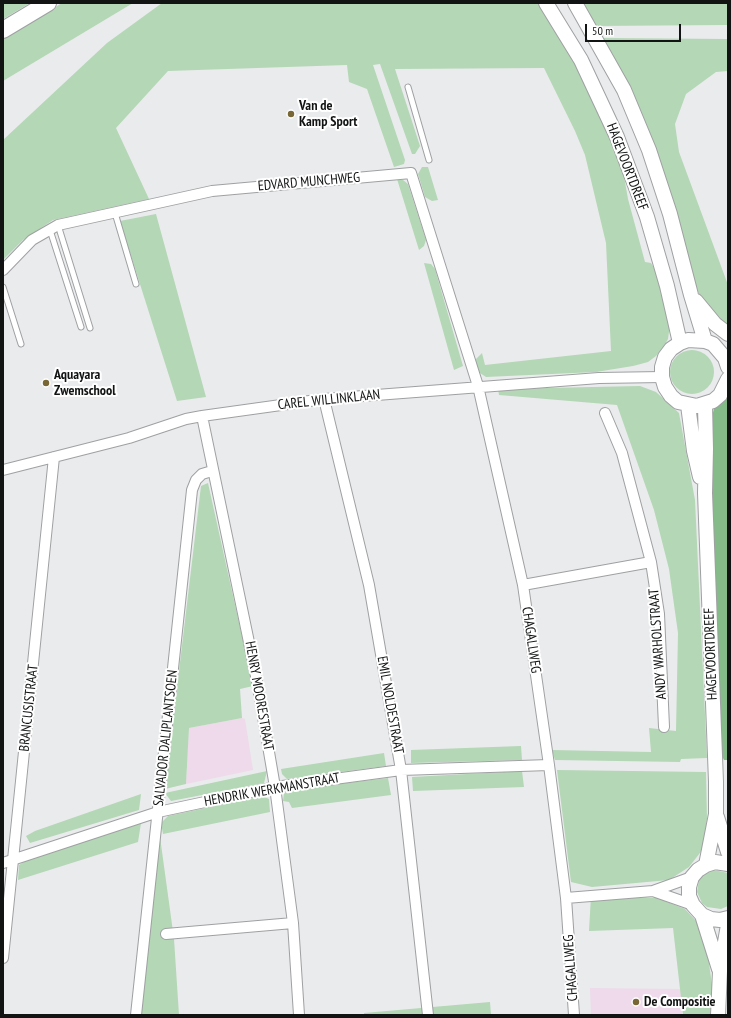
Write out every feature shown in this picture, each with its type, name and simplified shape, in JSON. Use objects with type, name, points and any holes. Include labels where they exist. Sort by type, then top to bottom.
[{"type":"highway","points":[[3,30],[48,3]]},
{"type":"main road","name":"HAGEVOORTDREEF","points":[[546,3],[581,60],[617,137],[647,217],[667,286],[680,343]]},
{"type":"main road","name":"HAGEVOORTDREEF","points":[[575,3],[624,90],[649,150],[670,214],[690,295],[705,340]]},
{"type":"main road","points":[[690,295],[715,324],[728,334]]},
{"type":"main road","points":[[727,361],[714,344],[705,340],[688,340],[680,343],[665,357],[662,377],[665,387],[671,396],[678,402],[688,405],[705,405],[713,401],[720,395],[728,380]]},
{"type":"main road","name":"HAGEVOORTDREEF","points":[[688,405],[694,451],[704,493]]},
{"type":"main road","name":"HAGEVOORTDREEF","points":[[705,405],[706,449],[704,493],[716,760],[716,814],[706,865]]},
{"type":"main road","name":"HAGEVOORTDREEF","points":[[716,814],[728,852]]},
{"type":"main road","points":[[720,971],[697,910],[689,896],[689,887],[692,877],[698,870],[706,865],[715,862],[728,864]]},
{"type":"main road","points":[[697,910],[711,919],[720,920],[728,918]]},
{"type":"main road","points":[[718,1015],[720,971],[728,925]]},
{"type":"street","name":"EDVARD MUNCHWEG","points":[[3,270],[32,240],[54,227],[212,191],[411,173],[478,386]]},
{"type":"street","name":"CAREL WILLINKLAAN","points":[[3,470],[129,438],[186,419],[202,416],[324,399],[478,386],[599,378],[662,377]]},
{"type":"street","name":"CHAGALLWEG","points":[[478,386],[523,585],[549,765],[566,898],[574,1015]]},
{"type":"street","name":"EMIL NOLDESTRAAT","points":[[324,399],[369,585],[401,770],[428,1015]]},
{"type":"street","name":"ANDY WARHOLSTRAAT","points":[[605,413],[622,453],[651,562],[659,614],[664,727]]},
{"type":"street","name":"HENRY MOORESTRAAT","points":[[202,416],[212,471],[256,676],[275,787],[293,923],[299,1015]]},
{"type":"street","name":"BRANCUSISTRAAT","points":[[3,958],[54,457]]},
{"type":"street","name":"SALVADOR DALIPLANTSOEN","points":[[136,1015],[192,490],[196,480],[202,474],[212,471]]},
{"type":"street","points":[[523,585],[651,562]]},
{"type":"street","name":"HENDRIK WERKMANSTRAAT","points":[[3,863],[14,858],[158,812],[275,787],[401,770],[549,765]]},
{"type":"street","points":[[566,898],[653,891],[692,877]]},
{"type":"street","points":[[653,891],[697,910]]},
{"type":"street","points":[[166,934],[293,923]]},
{"type":"lane","points":[[408,87],[429,160]]},
{"type":"lane","points":[[115,213],[136,284]]},
{"type":"lane","points":[[54,227],[81,327]]},
{"type":"lane","points":[[54,227],[90,328]]},
{"type":"lane","points":[[3,287],[21,344]]},
{"type":"shaded area","points":[[242,718],[245,719],[253,770],[186,784],[189,728]]},
{"type":"shaded area","name":"De Compositie","points":[[590,988],[683,989],[682,1015],[591,1015]]},
{"type":"green space","points":[[30,3],[3,19],[3,4]]},
{"type":"green space","points":[[62,3],[133,3],[3,81],[3,39]]},
{"type":"green space","points":[[162,3],[540,3],[572,52],[621,159],[628,199],[645,262],[651,263],[658,274],[670,324],[668,339],[664,346],[656,356],[648,362],[596,372],[486,377],[474,367],[475,360],[482,353],[485,365],[611,351],[606,243],[585,155],[544,68],[395,69],[420,146],[415,154],[412,154],[380,64],[373,65],[405,160],[404,164],[394,167],[367,89],[349,82],[347,65],[168,71],[116,128],[149,199],[53,220],[23,240],[3,260],[3,140],[107,43]]},
{"type":"green space","points":[[582,3],[728,3],[728,25],[595,26]]},
{"type":"green space","points":[[603,38],[728,39],[728,71],[716,72],[686,94],[675,124],[679,152],[728,285],[728,330],[701,299]]},
{"type":"green space","points":[[422,167],[428,167],[438,200],[432,201],[425,197],[418,174]]},
{"type":"green space","points":[[397,179],[403,180],[408,184],[426,240],[424,246],[419,250]]},
{"type":"green space","points":[[156,214],[206,397],[177,401],[120,221]]},
{"type":"green space","points":[[424,263],[431,264],[435,269],[463,366],[454,370]]},
{"type":"green space","points":[[688,350],[696,350],[701,351],[708,356],[713,363],[713,381],[708,388],[701,393],[688,394],[680,391],[673,384],[670,376],[670,368],[673,360],[680,353]]},
{"type":"green space","points":[[640,386],[656,392],[679,413],[695,500],[707,758],[681,759],[680,762],[555,760],[552,750],[651,752],[649,728],[676,731],[678,633],[669,569],[654,510],[617,405],[499,395],[498,389]]},
{"type":"green space","points":[[728,391],[728,760],[724,760],[721,754],[710,480],[710,423],[714,409]]},
{"type":"green space","points":[[208,483],[253,686],[240,689],[242,718],[189,728],[186,784],[165,789],[201,486]]},
{"type":"green space","points":[[521,746],[522,760],[411,763],[411,750]]},
{"type":"green space","points":[[384,753],[386,766],[287,779],[282,774],[281,769]]},
{"type":"green space","points":[[557,770],[706,772],[707,819],[703,849],[689,867],[669,880],[592,887],[571,882]]},
{"type":"green space","points":[[267,771],[264,783],[171,801],[165,793]]},
{"type":"green space","points":[[522,771],[524,787],[413,791],[412,777]]},
{"type":"green space","points":[[388,778],[391,795],[292,808],[289,802],[283,801],[284,793],[289,790]]},
{"type":"green space","points":[[141,794],[139,810],[30,843],[26,836],[35,831]]},
{"type":"green space","points":[[262,796],[269,799],[270,812],[163,834],[161,823],[168,816]]},
{"type":"green space","points":[[141,823],[138,842],[18,880],[19,865],[28,859]]},
{"type":"green space","points":[[160,837],[174,939],[179,1015],[140,1015]]},
{"type":"green space","points":[[714,870],[728,873],[728,906],[721,909],[707,907],[702,903],[697,892],[699,880],[703,875]]},
{"type":"green space","points":[[591,896],[657,898],[685,909],[700,925],[708,956],[712,985],[710,1015],[683,1015],[673,928],[589,931]]},
{"type":"green space","points":[[490,1002],[491,1015],[364,1015],[364,1013]]},
{"type":"place","name":"Van de Kamp Sport","points":[[291,114]]},
{"type":"place","name":"Aquayara Zwemschool","points":[[46,383]]},
{"type":"place","name":"De Compositie","points":[[636,1002]]}]
